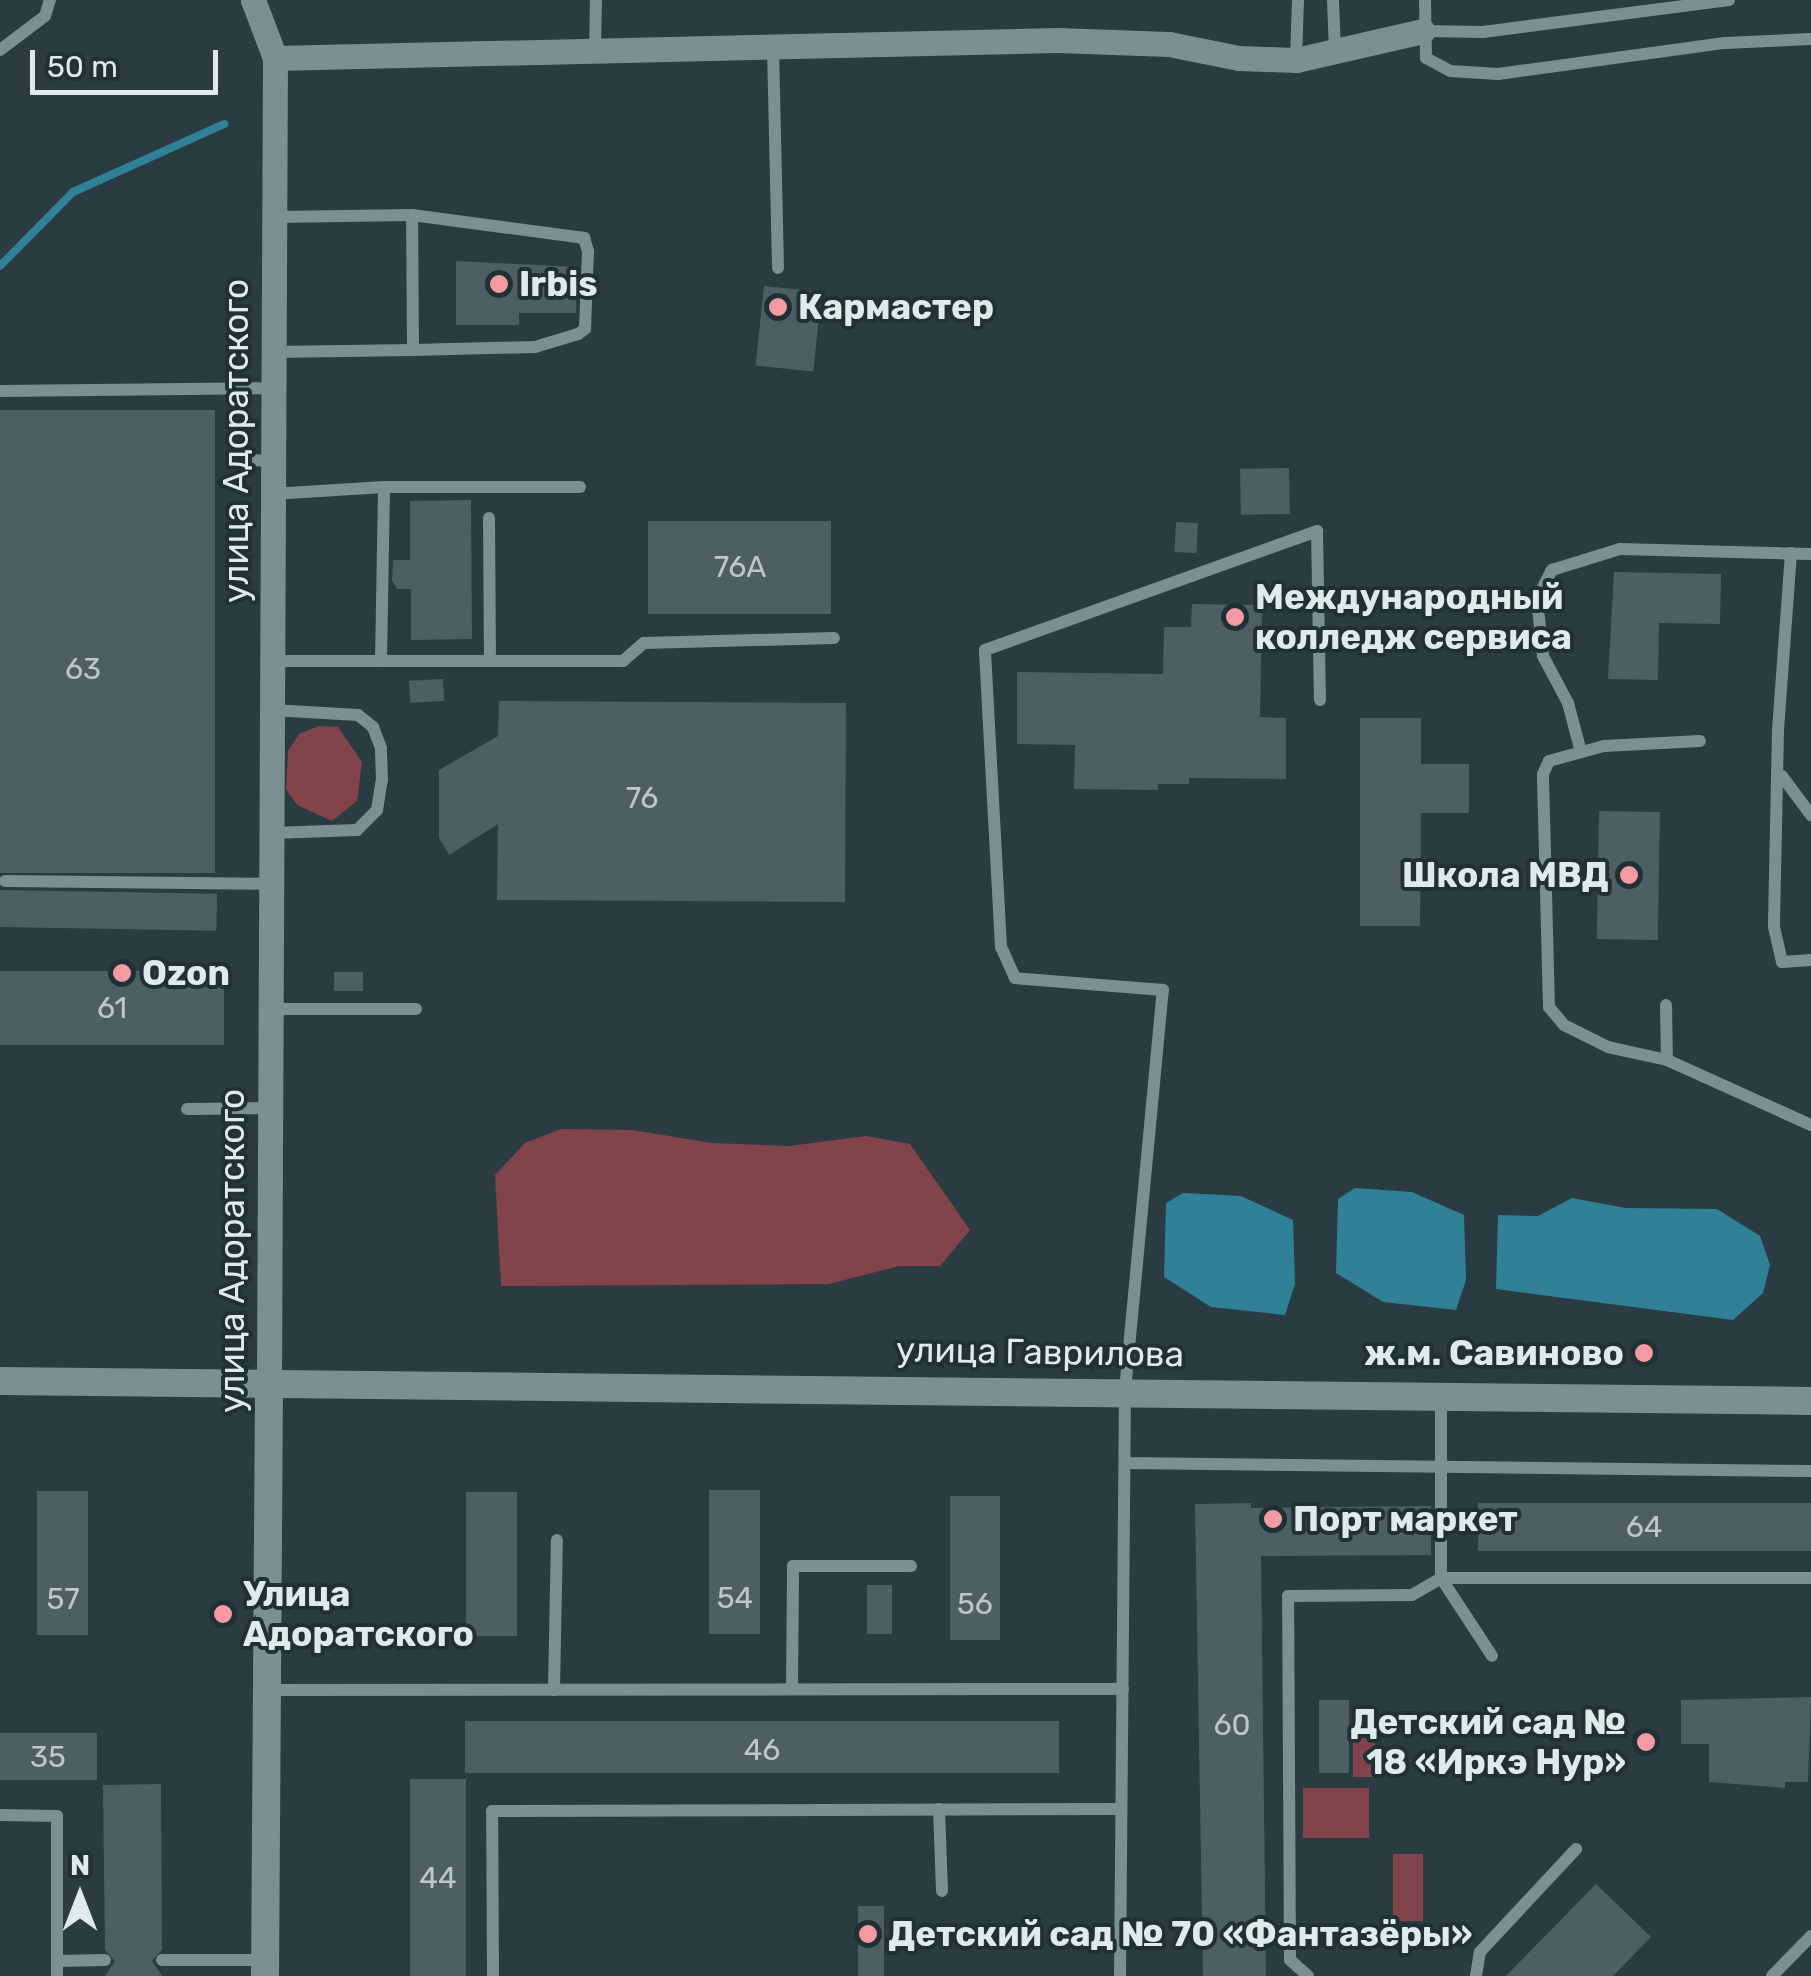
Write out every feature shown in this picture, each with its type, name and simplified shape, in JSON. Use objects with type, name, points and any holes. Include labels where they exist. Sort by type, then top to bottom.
[{"type":"street","name":"улица Адоратского","points":[[254,0],[275,58],[265,1968]]},
{"type":"street","points":[[275,58],[1057,40],[1169,44],[1296,60],[1423,31]]},
{"type":"street","name":"улица Гаврилова","points":[[0,1381],[1125,1390],[1811,1401]]},
{"type":"lane","points":[[0,50],[46,16],[50,0]]},
{"type":"lane","points":[[596,0],[596,51]]},
{"type":"lane","points":[[1296,60],[1298,0]]},
{"type":"lane","points":[[1333,0],[1335,51]]},
{"type":"lane","points":[[1425,0],[1423,31],[1431,65],[1474,74],[1739,41],[1811,39]]},
{"type":"lane","points":[[1423,31],[1483,32],[1729,0]]},
{"type":"lane","points":[[772,47],[778,268]]},
{"type":"lane","points":[[412,215],[413,350]]},
{"type":"lane","points":[[274,352],[534,346],[578,334],[585,329],[588,251],[584,238],[412,215],[275,216]]},
{"type":"lane","points":[[0,391],[274,388]]},
{"type":"lane","points":[[234,460],[273,461]]},
{"type":"lane","points":[[382,660],[384,486]]},
{"type":"lane","points":[[272,494],[384,486],[580,486]]},
{"type":"lane","points":[[489,518],[490,661]]},
{"type":"lane","points":[[1120,1976],[1125,1390],[1163,990],[1015,978],[1001,947],[985,650],[1317,530],[1320,700]]},
{"type":"lane","points":[[1581,752],[1568,702],[1543,656],[1537,598],[1552,570],[1620,549],[1811,554]]},
{"type":"lane","points":[[1792,553],[1778,730],[1782,776],[1774,927],[1782,962],[1811,960]]},
{"type":"lane","points":[[272,660],[622,660],[644,642],[834,638]]},
{"type":"lane","points":[[272,710],[358,715],[374,727],[382,780],[378,810],[357,830],[272,833]]},
{"type":"lane","points":[[1700,741],[1581,752],[1549,761],[1543,774],[1549,1007],[1564,1025],[1608,1047],[1667,1060],[1811,1125]]},
{"type":"lane","points":[[1782,776],[1811,815]]},
{"type":"lane","points":[[5,881],[272,884]]},
{"type":"lane","points":[[1666,1005],[1667,1060]]},
{"type":"lane","points":[[271,1008],[416,1008]]},
{"type":"lane","points":[[187,1109],[270,1108]]},
{"type":"lane","points":[[1441,1396],[1441,1578],[1492,1656]]},
{"type":"lane","points":[[1124,1463],[1811,1471]]},
{"type":"lane","points":[[554,1690],[558,1540]]},
{"type":"lane","points":[[792,1689],[793,1566],[911,1566]]},
{"type":"lane","points":[[1308,1976],[1290,1960],[1288,1596],[1412,1595],[1441,1578],[1811,1578]]},
{"type":"lane","points":[[267,1690],[1123,1689]]},
{"type":"lane","points":[[939,1810],[942,1891]]},
{"type":"lane","points":[[493,1976],[492,1811],[1122,1810]]},
{"type":"lane","points":[[0,1816],[56,1816],[57,1976]]},
{"type":"lane","points":[[1476,1976],[1480,1952],[1576,1849]]},
{"type":"lane","points":[[1772,1976],[1811,1936]]},
{"type":"lane","points":[[57,1961],[105,1960]]},
{"type":"lane","points":[[162,1960],[265,1968]]},
{"type":"shaded area","points":[[319,726],[338,727],[362,762],[357,801],[332,821],[297,805],[286,789],[288,751],[299,734]]},
{"type":"shaded area","points":[[561,1129],[632,1130],[712,1143],[789,1146],[866,1136],[910,1144],[970,1230],[940,1266],[899,1266],[829,1284],[501,1286],[495,1175],[525,1143]]},
{"type":"shaded area","points":[[1353,1715],[1375,1715],[1375,1777],[1353,1777]]},
{"type":"shaded area","points":[[1303,1788],[1369,1788],[1369,1838],[1303,1838]]},
{"type":"shaded area","points":[[1393,1854],[1423,1854],[1423,1921],[1393,1921]]},
{"type":"water","points":[[1355,1188],[1412,1192],[1464,1215],[1466,1280],[1456,1310],[1383,1302],[1336,1273],[1338,1199]]},
{"type":"water","points":[[1183,1193],[1241,1196],[1293,1220],[1295,1284],[1285,1315],[1211,1307],[1164,1277],[1166,1203]]},
{"type":"water","points":[[1572,1198],[1625,1208],[1717,1209],[1760,1236],[1770,1265],[1763,1293],[1733,1320],[1496,1289],[1498,1215],[1538,1216]]},
{"type":"building","points":[[456,261],[577,267],[576,313],[519,313],[519,325],[456,325]]},
{"type":"building","points":[[764,286],[822,292],[813,372],[756,366]]},
{"type":"building","points":[[0,410],[215,410],[215,873],[0,873]]},
{"type":"building","points":[[1289,468],[1290,514],[1241,515],[1240,469]]},
{"type":"building","points":[[471,500],[472,639],[411,640],[411,589],[397,589],[392,580],[393,560],[410,560],[410,501]]},
{"type":"building","points":[[648,521],[831,521],[831,614],[648,614]]},
{"type":"building","points":[[1176,522],[1198,523],[1196,553],[1174,552]]},
{"type":"building","points":[[1614,572],[1721,574],[1720,624],[1659,623],[1658,680],[1608,679]]},
{"type":"building","points":[[1192,604],[1262,605],[1260,717],[1286,718],[1286,779],[1189,778],[1189,784],[1158,784],[1158,790],[1074,789],[1075,745],[1017,744],[1017,672],[1163,674],[1164,627],[1191,627]]},
{"type":"building","points":[[443,679],[444,701],[410,703],[409,681]]},
{"type":"building","points":[[499,701],[846,703],[845,902],[497,900],[498,824],[449,855],[439,838],[439,770],[498,736]]},
{"type":"building","points":[[1360,718],[1421,718],[1421,764],[1469,764],[1469,813],[1421,813],[1420,926],[1360,926]]},
{"type":"building","name":"Школа МВД","points":[[1599,811],[1660,812],[1658,940],[1597,939]]},
{"type":"building","points":[[0,890],[217,894],[216,931],[0,927]]},
{"type":"building","points":[[0,971],[224,971],[224,1045],[0,1045]]},
{"type":"building","points":[[334,972],[363,972],[363,991],[334,991]]},
{"type":"building","points":[[709,1490],[760,1490],[760,1634],[709,1634]]},
{"type":"building","points":[[37,1491],[88,1491],[88,1635],[37,1635]]},
{"type":"building","points":[[466,1492],[517,1492],[517,1636],[466,1636]]},
{"type":"building","points":[[950,1496],[1000,1496],[1000,1640],[950,1640]]},
{"type":"building","points":[[1251,1503],[1251,1508],[1431,1506],[1431,1555],[1261,1556],[1266,1976],[1203,1976],[1195,1504]]},
{"type":"building","points":[[1478,1503],[1811,1503],[1811,1551],[1478,1551]]},
{"type":"building","points":[[867,1585],[892,1585],[892,1634],[867,1634]]},
{"type":"building","points":[[1811,1697],[1808,1782],[1785,1782],[1785,1788],[1709,1782],[1709,1744],[1681,1744],[1681,1700]]},
{"type":"building","points":[[1319,1700],[1349,1700],[1349,1773],[1319,1773]]},
{"type":"building","points":[[465,1721],[1059,1721],[1059,1773],[465,1773]]},
{"type":"building","points":[[0,1733],[97,1733],[97,1780],[0,1780]]},
{"type":"building","points":[[410,1779],[466,1779],[466,1976],[410,1976]]},
{"type":"building","points":[[161,1784],[162,1950],[152,1961],[162,1976],[105,1976],[115,1961],[105,1950],[103,1785]]},
{"type":"building","points":[[1596,1884],[1651,1937],[1613,1976],[1506,1976]]},
{"type":"building","points":[[858,1906],[884,1906],[884,1976],[858,1976]]},
{"type":"waterway","points":[[0,266],[73,192],[224,124]]},
{"type":"place","name":"Irbis","points":[[499,284]]},
{"type":"place","name":"Кармастер","points":[[778,307]]},
{"type":"place","name":"Международный колледж сервиса","points":[[1235,617]]},
{"type":"place","name":"Школа МВД","points":[[1629,875]]},
{"type":"place","name":"Ozon","points":[[122,973]]},
{"type":"place","name":"ж.м. Савиново","points":[[1644,1353]]},
{"type":"place","name":"Порт маркет","points":[[1273,1519]]},
{"type":"place","name":"Улица Адоратского","points":[[223,1614]]},
{"type":"place","name":"Детский сад № 18 «Иркэ Нур»","points":[[1646,1742]]},
{"type":"place","name":"Детский сад № 70 «Фантазёры»","points":[[868,1934]]}]
